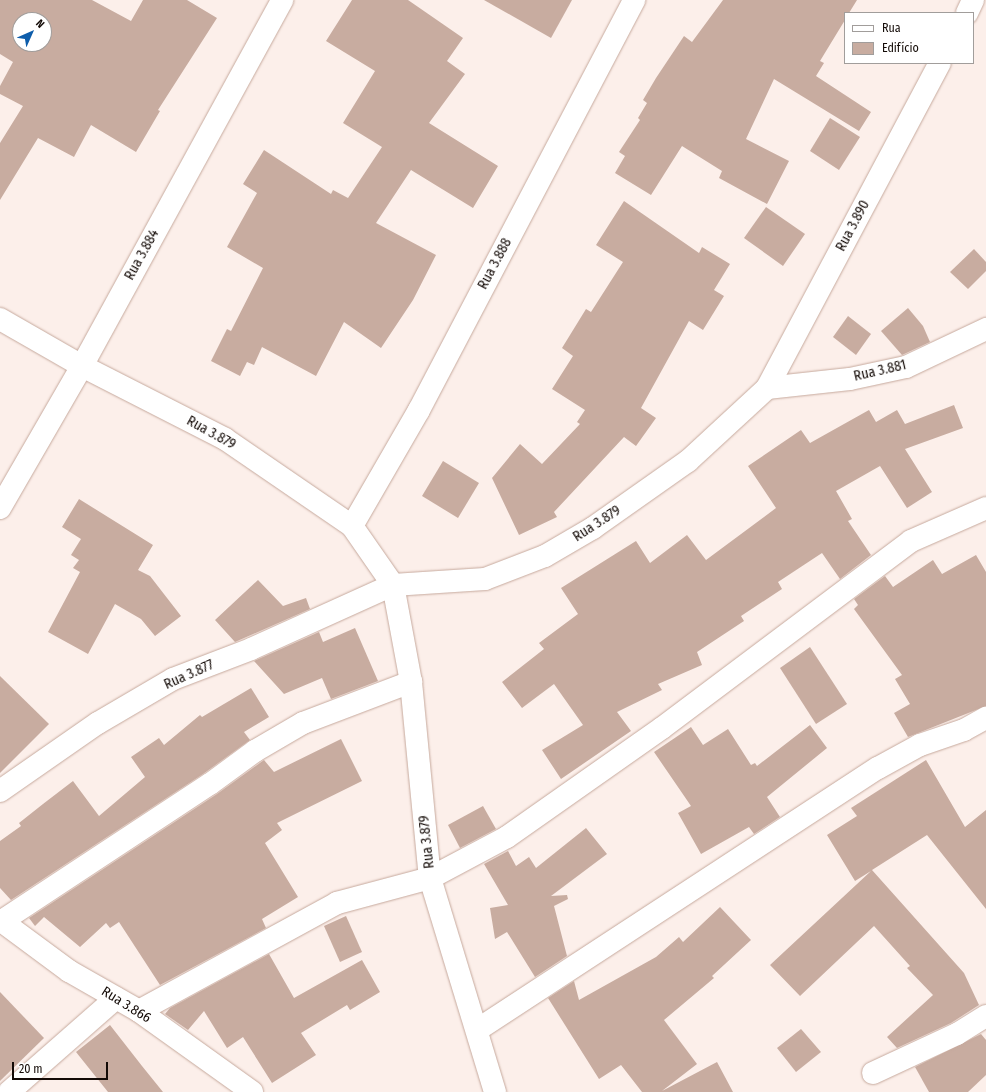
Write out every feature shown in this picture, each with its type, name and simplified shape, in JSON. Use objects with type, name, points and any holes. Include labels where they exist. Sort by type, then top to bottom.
[{"type":"street","name":"Rua 3.884","points":[[0,508],[82,366],[282,0]]},
{"type":"street","name":"Rua 3.888","points":[[352,526],[418,410],[634,0]]},
{"type":"street","points":[[967,12],[974,0]]},
{"type":"street","name":"Rua 3.890","points":[[767,388],[939,64]]},
{"type":"street","name":"Rua 3.879","points":[[0,319],[82,366],[225,439],[352,526],[393,586],[411,682],[430,878],[495,1092]]},
{"type":"street","name":"Rua 3.881","points":[[767,388],[850,379],[906,367],[986,329]]},
{"type":"street","name":"Rua 3.879","points":[[393,586],[485,579],[545,556],[594,528],[688,461],[767,388]]},
{"type":"street","points":[[139,1011],[337,903],[357,896],[430,878],[507,837],[662,728],[911,540],[986,508]]},
{"type":"street","name":"Rua 3.877","points":[[0,791],[98,723],[173,680],[250,649],[393,586]]},
{"type":"street","points":[[1,920],[210,784],[255,750],[303,723],[411,682]]},
{"type":"street","points":[[477,1030],[878,768],[920,745],[964,730],[986,718]]},
{"type":"street","name":"Rua 3.866","points":[[1,920],[69,971],[139,1011],[252,1092]]},
{"type":"street","points":[[9,1092],[116,998]]},
{"type":"street","points":[[873,1073],[957,1034],[986,1016]]},
{"type":"building","points":[[0,0],[92,0],[131,21],[143,0],[187,0],[217,18],[158,110],[160,111],[136,152],[91,125],[74,157],[38,138],[0,200],[0,143],[23,106],[0,94],[0,86],[13,62],[0,54]]},
{"type":"building","points":[[352,0],[408,0],[463,38],[447,61],[465,74],[429,123],[498,166],[473,208],[411,170],[376,223],[436,255],[413,300],[381,348],[344,322],[316,376],[262,347],[254,365],[247,362],[240,376],[211,361],[227,329],[231,331],[263,268],[227,247],[257,193],[243,184],[264,150],[331,194],[333,190],[348,198],[382,147],[343,123],[375,71],[326,41]]},
{"type":"building","points":[[484,0],[572,0],[551,38]]},
{"type":"building","points":[[723,0],[857,0],[850,12],[844,12],[844,22],[820,61],[824,63],[816,76],[871,112],[859,131],[774,79],[746,139],[789,161],[767,204],[719,178],[722,171],[682,146],[651,195],[615,173],[625,156],[619,152],[640,120],[638,118],[647,103],[643,100],[656,78],[684,36],[692,42]]},
{"type":"building","points":[[830,118],[860,137],[839,170],[810,151]]},
{"type":"building","points":[[624,201],[699,253],[702,247],[730,264],[714,290],[724,296],[703,330],[689,321],[641,408],[656,418],[636,446],[624,437],[554,512],[557,517],[519,535],[492,478],[520,444],[542,464],[580,424],[577,422],[585,410],[552,389],[573,356],[562,348],[586,309],[591,312],[623,262],[596,245]]},
{"type":"building","points":[[766,207],[805,234],[783,266],[744,238]]},
{"type":"building","points":[[974,249],[986,262],[986,271],[968,289],[950,272]]},
{"type":"building","points":[[908,308],[923,326],[930,342],[902,355],[881,331]]},
{"type":"building","points":[[848,316],[871,334],[856,355],[833,337]]},
{"type":"building","points":[[954,405],[963,428],[905,449],[932,492],[907,508],[880,466],[836,491],[852,519],[848,521],[871,555],[840,579],[822,553],[778,582],[782,589],[741,616],[744,621],[697,652],[702,665],[658,684],[662,690],[617,712],[631,731],[561,779],[542,750],[583,725],[554,684],[522,708],[502,682],[544,649],[539,643],[578,614],[561,588],[636,541],[650,563],[687,535],[706,560],[776,508],[748,466],[801,430],[810,443],[869,410],[876,422],[897,410],[905,424]]},
{"type":"building","points":[[443,461],[479,483],[458,518],[422,496]]},
{"type":"building","points":[[79,499],[153,545],[138,570],[150,576],[181,616],[155,636],[141,619],[115,604],[88,654],[48,632],[80,572],[73,568],[79,560],[71,555],[81,539],[62,527]]},
{"type":"building","points":[[976,555],[986,572],[986,706],[908,737],[894,713],[910,704],[895,679],[902,675],[854,609],[858,605],[854,599],[885,576],[893,587],[933,560],[942,574]]},
{"type":"building","points":[[258,580],[283,606],[306,598],[310,609],[235,642],[215,620]]},
{"type":"building","points":[[355,628],[378,681],[331,699],[322,678],[284,694],[254,661],[319,632],[323,642]]},
{"type":"building","points":[[810,647],[847,704],[816,724],[780,668]]},
{"type":"building","points":[[0,676],[49,724],[0,773]]},
{"type":"building","points":[[251,688],[269,717],[244,732],[250,740],[203,774],[11,900],[0,888],[0,841],[21,826],[19,823],[73,781],[99,816],[145,777],[131,757],[159,738],[164,745],[200,715],[202,717]]},
{"type":"building","points":[[810,725],[827,748],[767,797],[780,817],[754,834],[749,827],[701,854],[678,813],[691,806],[654,752],[691,727],[703,745],[728,729],[751,765],[755,763],[757,766]]},
{"type":"building","points":[[341,739],[362,781],[277,823],[282,830],[265,843],[298,897],[262,919],[266,928],[160,985],[119,922],[110,928],[106,923],[80,947],[44,917],[35,926],[29,918],[217,794],[264,760],[274,772]]},
{"type":"building","points":[[926,760],[965,827],[986,810],[986,909],[927,835],[872,870],[964,973],[979,1005],[951,1023],[897,1048],[887,1037],[933,995],[907,968],[910,966],[874,926],[800,996],[770,965],[871,871],[855,881],[827,835],[857,816],[851,808]]},
{"type":"building","points":[[483,806],[496,829],[460,848],[448,825]]},
{"type":"building","points":[[586,828],[607,854],[551,896],[567,895],[568,899],[554,906],[567,956],[535,977],[507,932],[495,939],[490,908],[508,905],[484,864],[508,851],[516,866],[529,857],[536,868]]},
{"type":"building","points":[[720,907],[751,940],[712,976],[714,978],[664,1020],[697,1064],[662,1091],[717,1062],[733,1092],[642,1092],[621,1065],[599,1079],[548,998],[574,981],[579,1000],[656,957],[679,937],[683,942]]},
{"type":"building","points":[[346,916],[362,952],[340,962],[324,926]]},
{"type":"building","points":[[269,954],[294,998],[362,960],[380,992],[350,1010],[347,1005],[301,1033],[316,1055],[272,1083],[243,1037],[227,1048],[204,1011],[188,1030],[165,1014],[170,1008]]},
{"type":"building","points":[[0,992],[44,1038],[0,1081]]},
{"type":"building","points":[[110,1025],[163,1092],[108,1092],[76,1052]]},
{"type":"building","points":[[801,1029],[821,1052],[796,1072],[777,1048]]},
{"type":"building","points":[[981,1034],[986,1040],[986,1075],[968,1092],[929,1092],[915,1067]]}]
